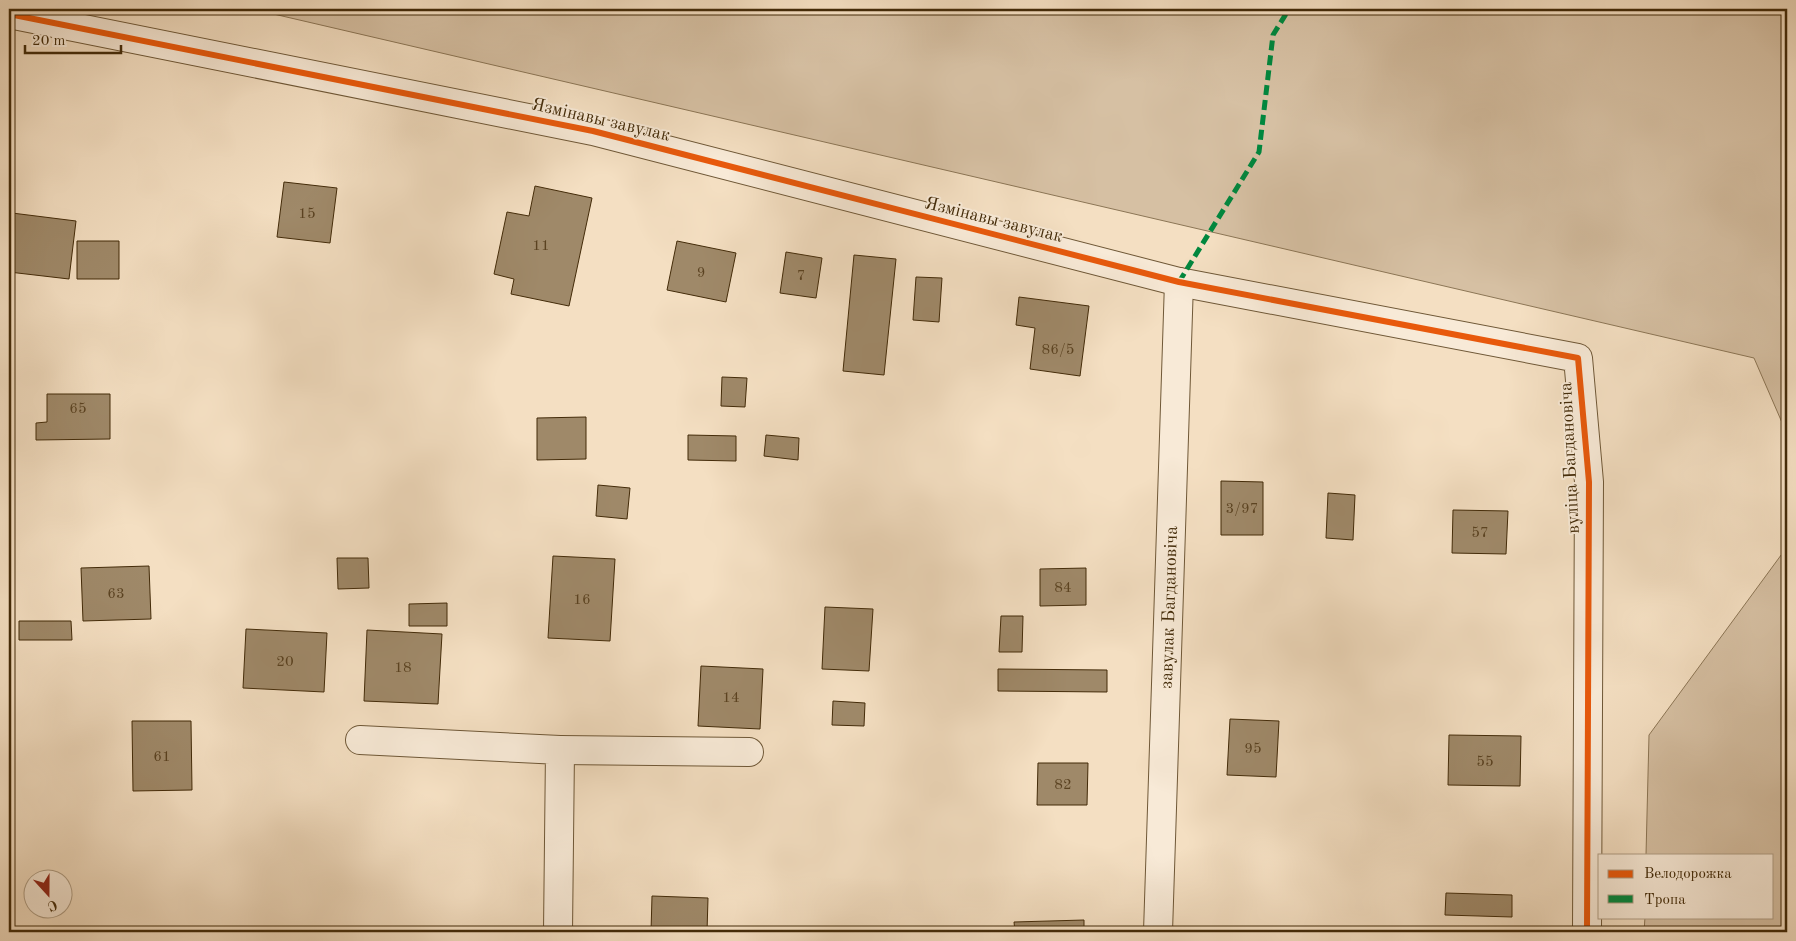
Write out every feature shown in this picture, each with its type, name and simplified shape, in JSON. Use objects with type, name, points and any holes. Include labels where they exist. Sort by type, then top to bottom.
[{"type":"street","name":"Язмінавы завулак","points":[[9,14],[593,131],[1179,282]]},
{"type":"street","name":"завулак Багдановіча","points":[[1158,932],[1179,282]]},
{"type":"street","name":"вуліца Багдановіча","points":[[1179,282],[1578,358],[1589,482],[1587,932]]},
{"type":"street","points":[[360,740],[560,750],[750,752]]},
{"type":"street","points":[[558,932],[560,750]]},
{"type":"shaded area","points":[[252,9],[1787,9],[1787,434],[1754,358]]},
{"type":"shaded area","points":[[1787,547],[1787,932],[1644,932],[1645,918],[1774,918],[1774,854],[1646,854],[1649,735]]},
{"type":"building","points":[[284,182],[337,188],[330,243],[277,237]]},
{"type":"building","points":[[535,186],[592,198],[569,306],[511,294],[514,279],[494,274],[507,212],[529,216]]},
{"type":"building","points":[[12,213],[76,221],[69,279],[9,272],[9,242]]},
{"type":"building","points":[[77,241],[119,241],[119,279],[77,279]]},
{"type":"building","points":[[677,241],[736,253],[726,302],[667,290]]},
{"type":"building","points":[[786,252],[822,258],[816,298],[780,293]]},
{"type":"building","points":[[854,255],[896,259],[884,375],[843,371]]},
{"type":"building","points":[[916,277],[942,278],[939,322],[913,320]]},
{"type":"building","points":[[1019,297],[1089,306],[1080,376],[1030,369],[1035,328],[1016,325]]},
{"type":"building","points":[[722,377],[747,378],[745,407],[721,406]]},
{"type":"building","points":[[47,394],[110,394],[110,439],[36,440],[36,423],[47,422]]},
{"type":"building","points":[[586,417],[586,459],[537,460],[537,418]]},
{"type":"building","points":[[688,435],[736,436],[736,461],[688,460]]},
{"type":"building","points":[[766,435],[799,438],[798,460],[764,456]]},
{"type":"building","points":[[1221,481],[1263,482],[1263,535],[1221,535]]},
{"type":"building","points":[[598,485],[630,488],[627,519],[596,516]]},
{"type":"building","points":[[1328,493],[1355,495],[1353,540],[1326,538]]},
{"type":"building","points":[[1453,510],[1508,511],[1506,554],[1452,553]]},
{"type":"building","points":[[553,556],[615,559],[610,641],[548,638]]},
{"type":"building","points":[[337,558],[368,558],[369,588],[338,589]]},
{"type":"building","points":[[149,566],[151,619],[83,621],[81,568]]},
{"type":"building","points":[[1086,568],[1086,605],[1040,606],[1040,569]]},
{"type":"building","points":[[447,603],[447,626],[409,626],[409,604]]},
{"type":"building","points":[[825,607],[873,609],[869,671],[822,669]]},
{"type":"building","points":[[1001,616],[1023,616],[1022,652],[999,652]]},
{"type":"building","points":[[19,621],[71,621],[72,640],[19,640]]},
{"type":"building","points":[[246,629],[327,633],[324,692],[243,688]]},
{"type":"building","points":[[367,630],[442,634],[438,704],[364,701]]},
{"type":"building","points":[[701,666],[763,669],[760,729],[698,726]]},
{"type":"building","points":[[998,669],[1107,670],[1107,692],[998,691]]},
{"type":"building","points":[[833,701],[865,703],[864,726],[832,725]]},
{"type":"building","points":[[1230,719],[1279,721],[1276,777],[1227,775]]},
{"type":"building","points":[[132,721],[191,721],[192,790],[133,791]]},
{"type":"building","points":[[1449,735],[1521,736],[1520,786],[1448,785]]},
{"type":"building","points":[[1038,763],[1088,763],[1087,805],[1037,805]]},
{"type":"building","points":[[1446,893],[1512,895],[1512,917],[1445,915]]},
{"type":"building","points":[[652,896],[708,898],[707,932],[651,932]]},
{"type":"building","points":[[1084,920],[1084,932],[1015,932],[1014,922]]},
{"type":"building","points":[[825,930],[877,931],[877,932],[825,932]]},
{"type":"marked path","points":[[1179,282],[1259,152],[1273,35],[1289,9]]},
{"type":"cycle path","points":[[9,14],[593,131],[1179,282],[1578,358],[1589,482],[1587,932]]}]
